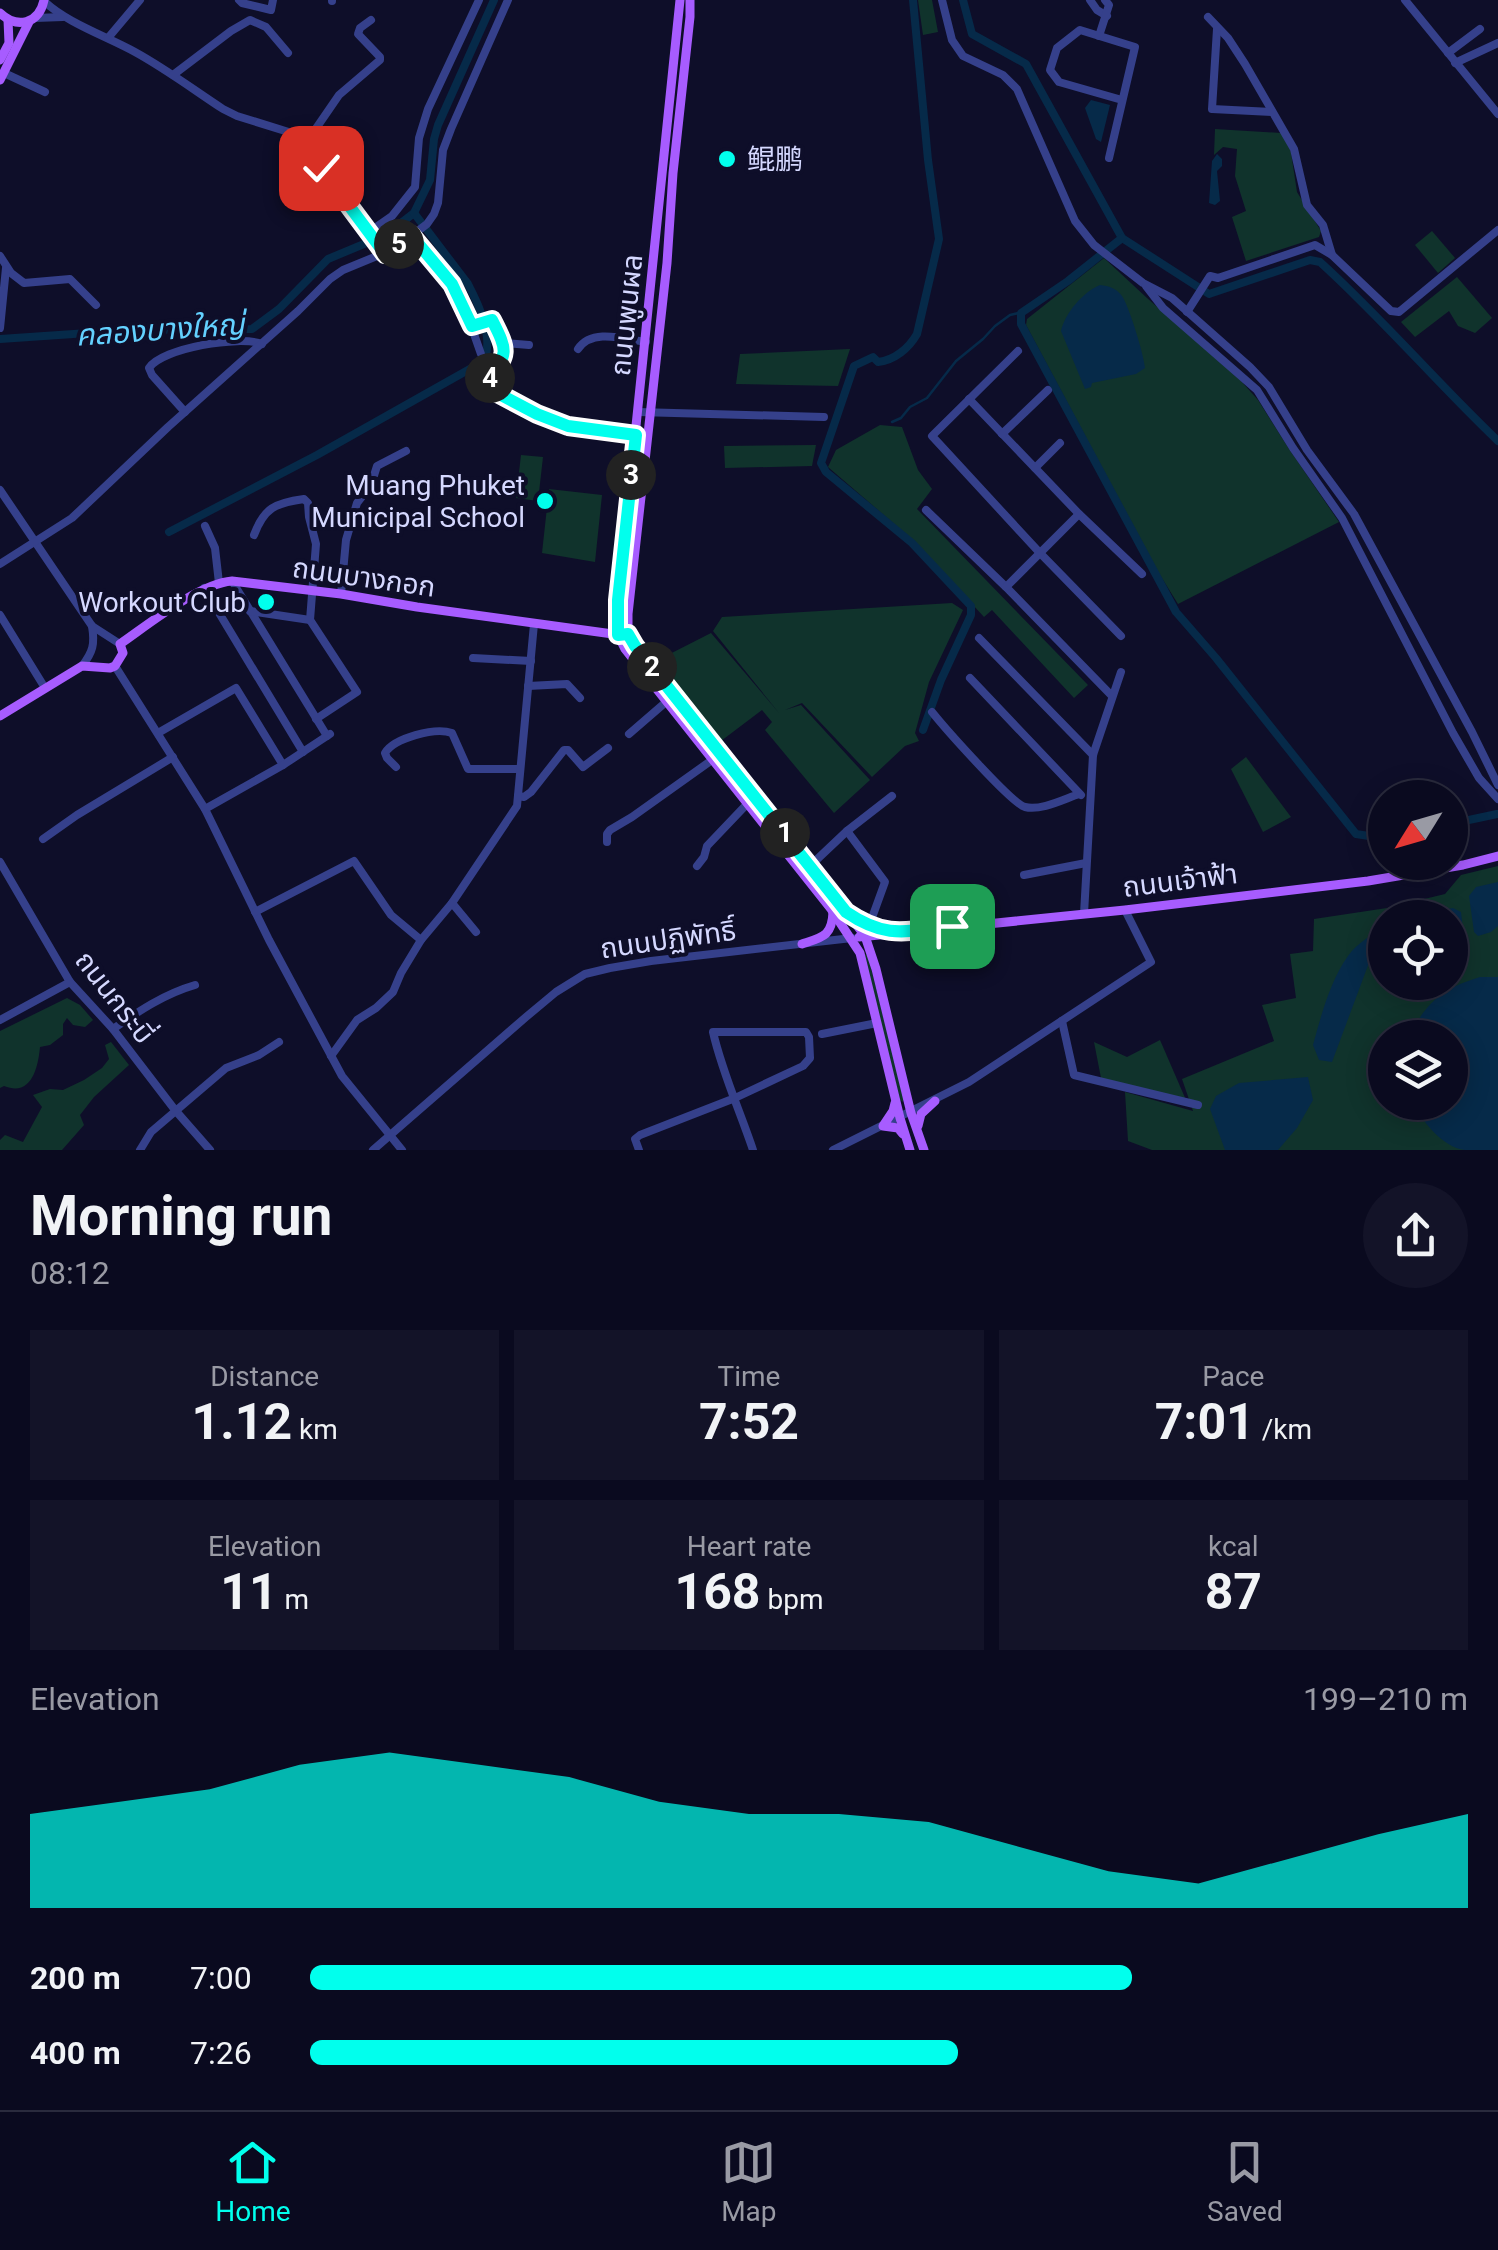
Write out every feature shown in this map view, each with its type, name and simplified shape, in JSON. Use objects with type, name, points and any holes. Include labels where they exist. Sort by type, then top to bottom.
[{"type":"main road","points":[[2,76],[44,0]]},
{"type":"main road","name":"ถนนพูนผล","points":[[623,634],[618,600],[680,0]]},
{"type":"main road","name":"ถนนพูนผล","points":[[623,634],[650,413],[690,0]]},
{"type":"main road","points":[[0,60],[8,43],[2,21],[32,20]]},
{"type":"main road","name":"ถนนบางกอก","points":[[120,644],[204,588],[232,581],[623,634]]},
{"type":"main road","points":[[623,634],[625,649],[852,938],[860,953],[910,1150]]},
{"type":"main road","points":[[623,634],[846,912],[867,931],[911,1112],[924,1150]]},
{"type":"main road","points":[[0,716],[82,666],[115,666],[122,658],[120,644]]},
{"type":"main road","name":"ถนนเจ้าฟ้า","points":[[867,931],[894,933],[1125,910],[1382,879],[1498,856]]},
{"type":"main road","points":[[802,944],[824,936],[832,926],[833,912]]},
{"type":"main road","points":[[852,938],[867,931]]},
{"type":"main road","points":[[907,1095],[912,1102],[935,1101]]},
{"type":"main road","points":[[896,1098],[883,1126],[898,1128],[906,1136]]},
{"type":"main road","points":[[917,1132],[921,1114],[935,1101]]},
{"type":"street","points":[[44,0],[63,17],[108,38],[237,116],[321,147],[346,201],[385,254]]},
{"type":"street","points":[[108,38],[140,0]]},
{"type":"street","points":[[238,0],[271,10],[273,0]]},
{"type":"street","points":[[369,232],[392,216],[415,187],[420,138],[428,110],[479,0]]},
{"type":"street","points":[[0,564],[72,518],[330,279],[385,254],[424,226],[438,203],[443,150],[508,0]]},
{"type":"street","points":[[942,0],[952,40],[963,56],[1003,74],[1017,90],[1075,221],[1094,244],[1143,283],[1172,298],[1268,387],[1307,450],[1354,514],[1498,785]]},
{"type":"street","points":[[1090,0],[1107,16]]},
{"type":"street","points":[[1099,36],[1109,5],[1105,0]]},
{"type":"street","points":[[1406,0],[1498,114]]},
{"type":"street","points":[[32,20],[63,17]]},
{"type":"street","points":[[1208,18],[1245,64],[1294,149],[1307,205],[1323,226],[1332,255]]},
{"type":"street","points":[[173,75],[250,20],[266,27],[288,53]]},
{"type":"street","points":[[309,141],[339,95],[380,59],[358,34],[371,20]]},
{"type":"street","points":[[1217,27],[1212,109],[1272,112]]},
{"type":"street","points":[[1448,53],[1480,28]]},
{"type":"street","points":[[1110,158],[1135,47],[1080,30],[1058,48],[1050,70],[1059,82],[1122,100]]},
{"type":"street","points":[[1456,63],[1498,43]]},
{"type":"street","points":[[2,76],[45,92]]},
{"type":"street","points":[[1187,312],[1210,276],[1218,278],[1315,246],[1332,255],[1391,311],[1399,312],[1498,230]]},
{"type":"street","points":[[411,235],[452,284],[475,325],[481,354]]},
{"type":"street","points":[[0,256],[17,280],[73,280],[96,305]]},
{"type":"street","points":[[0,328],[6,267]]},
{"type":"street","points":[[1143,283],[1163,308],[1257,390],[1342,518],[1453,733],[1480,778],[1498,799]]},
{"type":"street","points":[[475,325],[492,320],[504,343],[501,362],[484,386],[568,426],[636,435]]},
{"type":"street","points":[[578,348],[591,338],[610,336],[646,342]]},
{"type":"street","points":[[185,412],[152,375],[148,368],[152,362],[182,350],[245,340],[262,344]]},
{"type":"street","points":[[504,343],[529,345]]},
{"type":"street","points":[[1018,351],[932,436],[1122,636]]},
{"type":"street","points":[[1002,434],[1048,390]]},
{"type":"street","points":[[969,399],[1142,574]]},
{"type":"street","points":[[638,412],[824,417]]},
{"type":"street","points":[[1035,468],[1060,443]]},
{"type":"street","points":[[340,594],[346,540],[358,502],[371,485],[377,466],[406,450]]},
{"type":"street","points":[[1320,488],[1330,481]]},
{"type":"street","points":[[0,490],[92,626],[120,644]]},
{"type":"street","points":[[254,536],[267,510],[296,500],[308,503],[316,544],[310,620],[357,692],[316,719]]},
{"type":"street","points":[[926,510],[1112,696]]},
{"type":"street","points":[[1006,587],[1079,514]]},
{"type":"street","points":[[205,526],[215,548],[219,583]]},
{"type":"street","points":[[205,809],[329,735],[232,581]]},
{"type":"street","points":[[204,588],[303,752]]},
{"type":"street","points":[[250,611],[310,620]]},
{"type":"street","points":[[0,615],[45,688]]},
{"type":"street","points":[[332,1056],[358,1020],[393,992],[421,940],[452,903],[517,806],[534,624]]},
{"type":"street","points":[[82,666],[95,643],[92,626]]},
{"type":"street","points":[[979,638],[1093,756]]},
{"type":"street","points":[[473,658],[530,661]]},
{"type":"street","points":[[115,666],[205,809],[342,1076],[402,1150]]},
{"type":"street","points":[[1084,914],[1093,756],[1121,672]]},
{"type":"street","points":[[970,678],[1078,794]]},
{"type":"street","points":[[528,686],[567,684],[580,698]]},
{"type":"street","points":[[158,733],[236,688],[283,765]]},
{"type":"street","points":[[628,734],[666,702]]},
{"type":"street","points":[[932,712],[1020,806],[1036,808],[1078,794],[1090,797]]},
{"type":"street","points":[[396,767],[385,753],[389,746],[446,730],[452,732],[468,769],[520,768]]},
{"type":"street","points":[[518,796],[531,792],[564,750],[582,768],[608,748]]},
{"type":"street","points":[[44,839],[174,757]]},
{"type":"street","points":[[607,842],[608,831],[712,760]]},
{"type":"street","points":[[811,865],[892,796]]},
{"type":"street","points":[[696,866],[707,846],[747,804]]},
{"type":"street","points":[[847,831],[885,882],[867,931]]},
{"type":"street","points":[[255,912],[354,861],[391,915],[421,940]]},
{"type":"street","name":"ถนนกระบี่","points":[[0,862],[70,982],[210,1150]]},
{"type":"street","points":[[1024,875],[1086,863]]},
{"type":"street","points":[[452,903],[476,932]]},
{"type":"street","points":[[833,1150],[969,1082],[1151,962],[1125,910]]},
{"type":"street","name":"ถนนปฏิพัทธิ์","points":[[373,1150],[556,992],[586,974],[652,961],[852,938]]},
{"type":"street","points":[[2,1016],[70,982]]},
{"type":"street","points":[[112,1030],[143,1008],[194,985]]},
{"type":"street","points":[[1062,1022],[1074,1075],[1198,1105]]},
{"type":"street","points":[[822,1034],[877,1023]]},
{"type":"street","points":[[639,1150],[635,1139],[640,1135],[735,1098],[803,1066],[810,1058],[806,1032],[713,1032],[718,1054],[735,1098],[753,1150]]},
{"type":"street","points":[[140,1150],[150,1132],[226,1068],[259,1056],[279,1042]]},
{"type":"green space","points":[[918,0],[932,0],[938,32],[923,35]]},
{"type":"green space","points":[[1215,129],[1281,133],[1290,146],[1297,192],[1321,231],[1319,237],[1246,261],[1232,217],[1246,211],[1235,176],[1237,149],[1223,147],[1214,155]]},
{"type":"green space","points":[[1432,231],[1455,258],[1438,273],[1415,245]]},
{"type":"green space","points":[[1104,258],[1258,400],[1339,522],[1178,604],[1026,325],[1027,319]]},
{"type":"green space","points":[[1457,277],[1492,318],[1475,333],[1458,326],[1449,311],[1415,337],[1401,322]]},
{"type":"green space","points":[[850,349],[838,386],[736,384],[740,354]]},
{"type":"green space","points":[[880,425],[902,427],[918,470],[932,489],[917,509],[1088,685],[1074,698],[992,610],[984,617],[914,541],[828,467],[836,450]]},
{"type":"green space","points":[[816,445],[812,466],[725,468],[724,446]]},
{"type":"green space","points":[[521,455],[543,457],[538,501],[516,498]]},
{"type":"green space","points":[[549,489],[602,495],[595,562],[542,553]]},
{"type":"green space","points":[[952,603],[963,610],[929,682],[915,733],[919,741],[905,746],[872,777],[802,703],[785,710],[801,705],[870,780],[834,813],[765,730],[772,722],[762,710],[721,741],[656,661],[711,633],[779,713],[713,631],[722,617]]},
{"type":"green space","points":[[1246,757],[1291,817],[1263,832],[1231,769]]},
{"type":"green space","points":[[1498,866],[1498,1150],[1152,1150],[1128,1141],[1125,1092],[1193,1111],[1182,1079],[1274,1041],[1262,1005],[1296,998],[1290,954],[1313,951],[1314,919],[1368,911],[1368,1000],[1468,1000],[1468,900],[1420,900],[1445,894],[1457,880],[1468,880],[1468,873]]},
{"type":"green space","points":[[865,954],[868,956],[903,1102],[900,1100]]},
{"type":"green space","points":[[67,998],[80,1005],[93,1020],[85,1027],[73,1025],[67,1018],[63,1035],[40,1047],[35,1072],[27,1084],[21,1088],[0,1088],[0,1031]]},
{"type":"green space","points":[[1160,1040],[1186,1100],[1101,1078],[1094,1042],[1127,1057]]},
{"type":"green space","points":[[111,1042],[129,1065],[94,1097],[80,1115],[84,1125],[62,1150],[0,1150],[0,1140],[5,1135],[23,1142],[42,1107],[33,1095],[50,1089],[63,1090],[102,1068],[109,1059],[105,1045]]},
{"type":"water","points":[[1091,100],[1110,105],[1101,142],[1096,139],[1085,108]]},
{"type":"water","points":[[1217,154],[1222,166],[1217,171],[1220,201],[1215,205],[1209,203],[1212,161]]},
{"type":"water","points":[[1100,285],[1115,289],[1125,301],[1145,368],[1136,374],[1092,383],[1085,389],[1061,331],[1076,304]]},
{"type":"water","points":[[1498,882],[1498,926],[1478,936],[1474,932],[1469,896],[1476,887]]},
{"type":"water","points":[[1368,938],[1368,965],[1332,1062],[1319,1060],[1313,1045],[1327,999],[1336,976],[1356,947]]},
{"type":"water","points":[[1498,977],[1498,1150],[1457,1148],[1441,1139],[1425,1120],[1468,1120],[1468,1020],[1419,1020],[1435,1000],[1468,1000],[1468,982]]},
{"type":"water","points":[[1308,1077],[1313,1100],[1278,1150],[1225,1150],[1210,1109],[1216,1096],[1239,1083]]},
{"type":"waterway","name":"คลองบางใหญ่","points":[[0,339],[132,330],[252,329],[279,309],[328,259],[396,227],[414,213],[430,180],[438,125],[494,0]]},
{"type":"waterway","points":[[913,0],[939,239],[917,334],[896,356],[878,362],[873,357],[854,366],[821,463],[826,472],[912,543],[971,606],[971,615],[923,730]]},
{"type":"waterway","points":[[963,0],[972,34],[1026,64],[1122,238],[1209,294],[1310,260],[1320,262],[1498,441]]},
{"type":"waterway","points":[[169,532],[484,361],[487,342],[481,311],[468,284],[414,213]]},
{"type":"waterway","points":[[1122,238],[1021,313],[1021,324],[1176,612],[1356,834],[1368,836]]},
{"type":"waterway","points":[[892,422],[927,398],[956,361],[995,326],[1010,315],[1023,312]]},
{"type":"waterway","points":[[1468,820],[1497,814]]},
{"type":"place","name":"鲲鹏","points":[[727,159]]},
{"type":"place","name":"Muang Phuket Municipal School","points":[[545,501]]},
{"type":"place","name":"Workout Club","points":[[266,602]]},
{"type":"route","points":[[321,168],[385,254],[411,235],[452,284],[472,326],[492,320],[505,352],[484,386],[568,426],[636,435],[618,600],[618,635],[628,634],[846,912],[869,926],[894,933],[952,926]]}]
